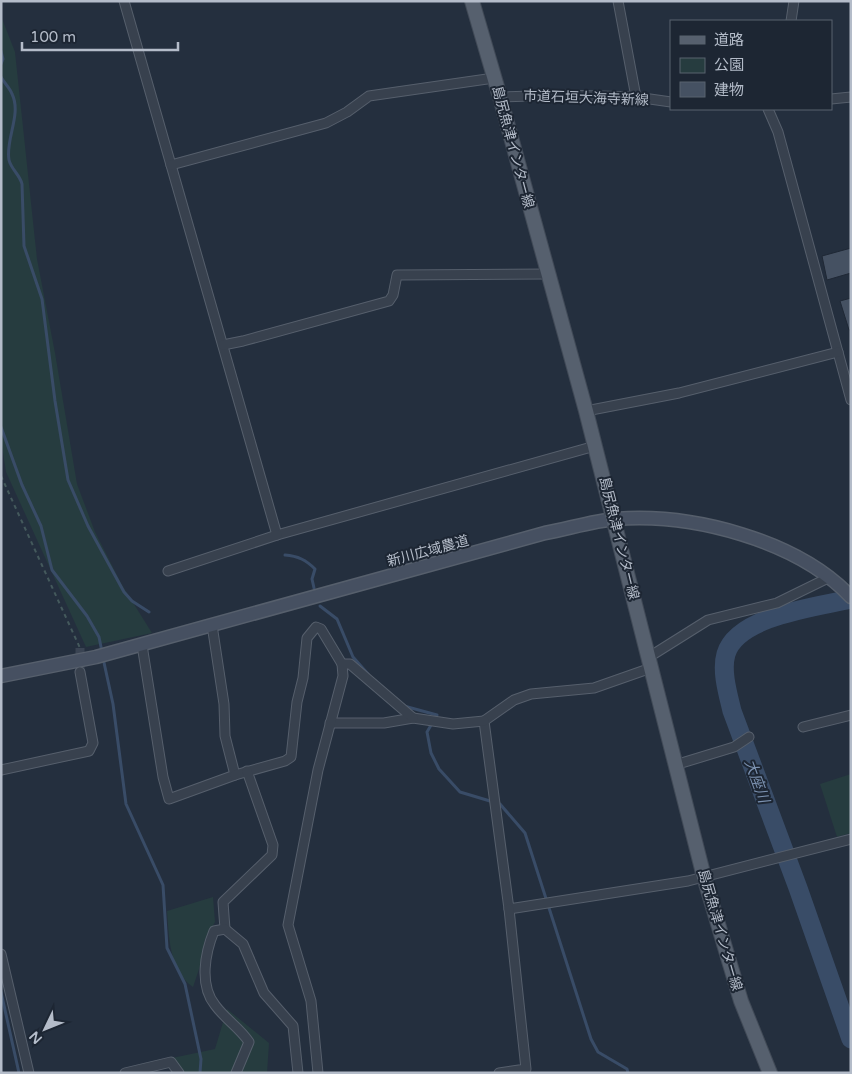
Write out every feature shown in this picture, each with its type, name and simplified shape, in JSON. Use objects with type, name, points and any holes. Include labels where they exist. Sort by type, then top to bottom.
[{"type":"main road","name":"島尻魚津インター線","points":[[472,1],[586,411],[704,877],[741,1001],[770,1073]]},
{"type":"street","points":[[124,1],[277,535]]},
{"type":"street","points":[[618,1],[636,97]]},
{"type":"street","points":[[791,20],[794,1]]},
{"type":"street","points":[[171,165],[326,123],[347,112],[368,96],[494,78]]},
{"type":"street","name":"市道石垣大海寺新線","points":[[500,97],[563,95],[636,97],[670,102]]},
{"type":"street","points":[[832,99],[851,97]]},
{"type":"street","points":[[768,110],[778,132],[851,400]]},
{"type":"street","points":[[223,345],[244,341],[388,301],[393,295],[397,275],[548,274]]},
{"type":"street","points":[[586,411],[679,393],[838,352]]},
{"type":"street","points":[[168,571],[277,535],[595,446]]},
{"type":"street","name":"新川広域農道","points":[[1,676],[96,657],[545,534],[614,520],[694,522],[748,536],[776,545],[828,578],[846,592]]},
{"type":"street","points":[[330,723],[384,723],[413,718],[453,724],[484,721],[514,700],[531,694],[594,688],[650,662],[708,620],[777,603],[828,578]]},
{"type":"street","points":[[212,625],[224,704],[225,736],[235,775]]},
{"type":"street","points":[[142,645],[163,777],[169,799],[247,771],[285,762],[291,757],[298,702],[304,678],[307,638],[311,630],[316,627],[326,634],[342,664],[343,676],[318,770],[288,925],[311,1001],[318,1073]]},
{"type":"street","points":[[342,664],[350,664],[413,718]]},
{"type":"street","points":[[1,770],[89,751],[93,743],[80,672]]},
{"type":"street","points":[[803,727],[851,715]]},
{"type":"street","points":[[484,721],[509,909],[526,1071],[499,1073]]},
{"type":"street","points":[[675,765],[734,747],[749,737]]},
{"type":"street","points":[[247,771],[273,845],[272,855],[223,902],[226,929],[243,944],[264,993],[293,1026],[298,1073]]},
{"type":"street","points":[[509,909],[704,877],[851,838]]},
{"type":"street","points":[[226,929],[214,931],[207,947],[206,991],[215,1006],[244,1034],[249,1042],[236,1073]]},
{"type":"street","points":[[1,954],[29,1073]]},
{"type":"street","points":[[124,1073],[171,1062],[178,1073]]},
{"type":"path","points":[[1,476],[80,648]]},
{"type":"green space","points":[[1,16],[15,52],[37,259],[77,484],[95,532],[122,585],[152,633],[86,647],[6,472],[1,440]]},
{"type":"green space","points":[[851,774],[851,833],[837,837],[820,784]]},
{"type":"green space","points":[[213,897],[215,922],[205,939],[201,963],[193,987],[179,972],[175,962],[170,942],[167,911]]},
{"type":"green space","points":[[227,1009],[269,1043],[267,1073],[176,1073],[172,1058],[215,1049]]},
{"type":"building","points":[[851,248],[851,273],[827,280],[822,256]]},
{"type":"building","points":[[851,298],[851,330],[849,330],[840,301]]},
{"type":"waterway","points":[[1,51],[3,59],[1,64]]},
{"type":"waterway","points":[[1,77],[15,102],[8,152],[9,160],[22,184],[24,246],[42,299],[55,401],[68,480],[88,526],[124,592],[132,601],[149,612]]},
{"type":"waterway","points":[[1,427],[22,485],[41,526],[52,570],[87,616],[99,637],[102,652]]},
{"type":"waterway","points":[[285,555],[302,559],[315,569],[312,579],[314,588]]},
{"type":"waterway","name":"大座川","points":[[851,599],[780,615],[745,630],[733,641],[726,654],[724,668],[732,711],[798,888],[851,1039]]},
{"type":"waterway","points":[[320,606],[337,619],[353,657],[368,674]]},
{"type":"waterway","points":[[103,658],[113,704],[126,804],[163,885],[167,948],[185,984],[201,1059],[200,1073]]},
{"type":"waterway","points":[[404,706],[437,715],[427,732],[431,753],[439,769],[460,792],[500,804],[525,833],[591,1039],[598,1052],[627,1069],[628,1073]]},
{"type":"waterway","points":[[1,992],[19,1073]]},
{"type":"tunnel","points":[[80,648],[80,672]]}]
